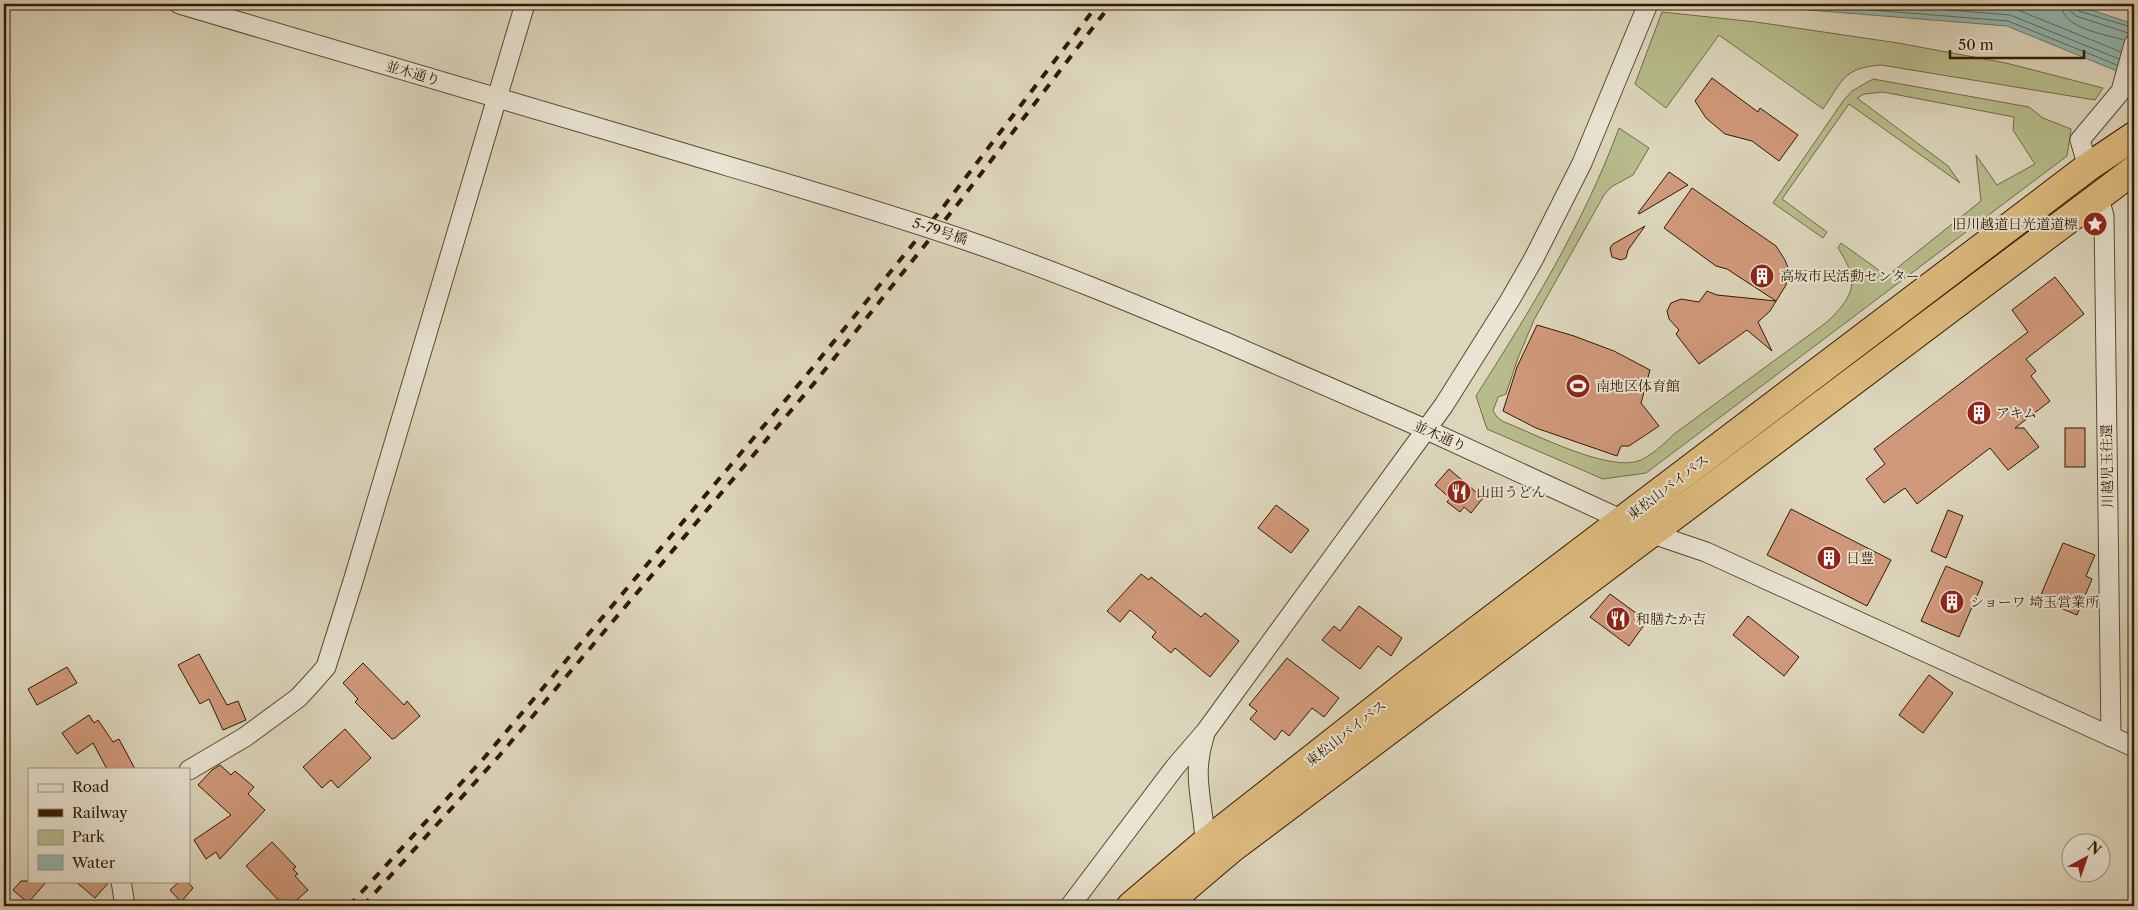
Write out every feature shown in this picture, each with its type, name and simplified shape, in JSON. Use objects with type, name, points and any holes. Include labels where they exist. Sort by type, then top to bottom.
[{"type":"highway","name":"東松山バイパス","points":[[1131,906],[1205,843],[1421,674],[1624,520],[2086,161],[2134,136]]},
{"type":"highway","name":"東松山バイパス","points":[[1164,906],[1205,870],[1653,534],[2098,195],[2134,170]]},
{"type":"street","name":"並木通り","points":[[179,4],[647,142]]},
{"type":"street","points":[[190,769],[245,737],[298,698],[326,667],[525,4]]},
{"type":"street","points":[[1070,906],[1175,766],[1206,731],[1444,405],[1487,337],[1552,223],[1582,163],[1648,4]]},
{"type":"street","points":[[2086,161],[2080,140],[2121,91],[2134,44]]},
{"type":"street","name":"5-79号橋","points":[[647,142],[874,210],[966,240],[1091,287],[1225,342]]},
{"type":"street","name":"川越児玉往還","points":[[2098,195],[2104,216],[2111,737]]},
{"type":"street","name":"並木通り","points":[[1225,342],[1425,429],[1653,534],[1706,552],[2134,747]]},
{"type":"street","points":[[1205,870],[1205,843],[1197,777],[1198,757],[1206,731]]},
{"type":"street","points":[[121,882],[125,906]]},
{"type":"green space","points":[[1662,12],[1756,22],[1898,43],[2006,63],[2103,88],[2095,100],[1881,65],[1859,69],[1845,77],[1823,109],[1719,35],[1666,108],[1635,84]]},
{"type":"green space","points":[[1873,79],[2029,107],[2043,118],[2071,129],[2067,156],[1646,473],[1603,479],[1487,429],[1476,396],[1555,266],[1589,198],[1619,128],[1649,148],[1633,175],[1611,187],[1604,195],[1534,320],[1518,358],[1506,394],[1498,397],[1493,411],[1502,421],[1572,450],[1611,462],[1628,463],[1641,460],[1650,455],[1674,434],[1827,322],[1844,304],[1851,288],[1850,270],[1838,248],[1841,243],[1887,276],[1981,201],[1976,155],[1997,185],[2035,164],[2013,130],[2014,117],[1883,92],[1864,94],[1857,98],[1948,166],[1960,183],[1849,104],[1782,199],[1827,232],[1823,238],[1773,203],[1843,101],[1852,91]]},
{"type":"water","points":[[1735,4],[2073,4],[2134,24],[2134,78],[2007,26]]},
{"type":"building","points":[[1712,78],[1758,112],[1760,108],[1798,135],[1779,161],[1752,141],[1725,134],[1706,118],[1695,101]]},
{"type":"building","points":[[1669,172],[1688,185],[1639,214],[1638,213]]},
{"type":"building","name":"高坂市民活動センター","points":[[1692,188],[1776,246],[1785,260],[1788,268],[1786,285],[1770,311],[1758,322],[1772,351],[1747,330],[1699,364],[1676,334],[1679,330],[1669,319],[1667,311],[1671,303],[1681,299],[1699,302],[1707,291],[1717,295],[1776,301],[1727,269],[1716,266],[1664,228]]},
{"type":"building","points":[[1645,226],[1628,250],[1626,258],[1621,260],[1612,257],[1610,248],[1613,244]]},
{"type":"building","name":"アキム","points":[[2055,277],[2084,314],[2026,359],[2036,371],[2031,376],[2050,401],[2015,428],[2024,428],[2039,447],[2008,470],[1990,448],[1917,504],[1905,488],[1884,503],[1866,479],[1885,464],[1874,449],[2028,332],[2012,310]]},
{"type":"building","name":"南地区体育館","points":[[1537,325],[1614,351],[1650,370],[1641,403],[1659,426],[1629,446],[1621,446],[1617,456],[1536,428],[1503,411],[1517,367]]},
{"type":"building","points":[[2065,428],[2085,428],[2085,467],[2065,467]]},
{"type":"building","name":"山田うどん","points":[[1449,469],[1483,498],[1471,513],[1464,507],[1460,512],[1447,502],[1450,498],[1435,485]]},
{"type":"building","points":[[1276,505],[1309,530],[1291,553],[1258,528]]},
{"type":"building","name":"日豊","points":[[1791,509],[1891,560],[1867,606],[1767,555]]},
{"type":"building","points":[[1948,510],[1963,516],[1946,558],[1931,551]]},
{"type":"building","points":[[2063,543],[2095,555],[2086,576],[2092,579],[2077,615],[2039,599]]},
{"type":"building","name":"ショーワ 埼玉営業所","points":[[1946,566],[1983,582],[1959,637],[1921,621]]},
{"type":"building","points":[[1141,574],[1149,580],[1151,577],[1201,617],[1205,613],[1239,641],[1210,677],[1175,648],[1171,653],[1152,637],[1156,632],[1130,610],[1120,622],[1107,611]]},
{"type":"building","name":"和膳たか吉","points":[[1610,594],[1647,621],[1629,646],[1590,617]]},
{"type":"building","points":[[1359,606],[1402,638],[1391,656],[1378,646],[1360,669],[1322,640],[1334,626],[1340,631]]},
{"type":"building","points":[[1748,616],[1799,657],[1784,676],[1733,635]]},
{"type":"building","points":[[199,654],[227,705],[238,701],[246,720],[223,730],[209,699],[200,704],[178,665]]},
{"type":"building","points":[[1287,658],[1339,698],[1324,717],[1312,708],[1289,736],[1282,730],[1275,740],[1250,719],[1257,711],[1249,705]]},
{"type":"building","points":[[363,663],[404,705],[407,701],[420,716],[395,738],[392,739],[355,702],[358,699],[343,683]]},
{"type":"building","points":[[67,667],[77,683],[37,705],[28,689]]},
{"type":"building","points":[[1929,675],[1953,693],[1923,733],[1899,715]]},
{"type":"building","points":[[89,715],[94,723],[98,720],[113,742],[119,739],[134,768],[106,768],[93,743],[77,754],[62,733]]},
{"type":"building","points":[[345,729],[371,758],[338,788],[331,780],[322,788],[303,767]]},
{"type":"building","points":[[220,765],[231,775],[235,771],[254,787],[248,794],[265,810],[220,859],[216,852],[206,859],[194,840],[231,815],[198,785],[212,770]]},
{"type":"building","points":[[272,842],[296,867],[293,869],[298,874],[295,876],[308,890],[290,906],[284,906],[246,866]]},
{"type":"building","points":[[21,881],[46,882],[28,903],[13,890]]},
{"type":"building","points":[[76,882],[109,882],[95,898]]},
{"type":"building","points":[[179,882],[188,882],[193,888],[181,902],[170,890]]},
{"type":"railway","points":[[349,906],[484,758],[805,377],[944,206],[1098,4]]},
{"type":"railway","points":[[363,906],[499,756],[816,381],[957,205],[1111,4]]},
{"type":"place","name":"旧川越道日光道道標","points":[[2095,224]]},
{"type":"place","name":"高坂市民活動センター","points":[[1762,276]]},
{"type":"place","name":"南地区体育館","points":[[1578,386]]},
{"type":"place","name":"アキム","points":[[1979,413]]},
{"type":"place","name":"山田うどん","points":[[1459,492]]},
{"type":"place","name":"日豊","points":[[1829,558]]},
{"type":"place","name":"ショーワ 埼玉営業所","points":[[1952,602]]},
{"type":"place","name":"和膳たか吉","points":[[1618,619]]}]
